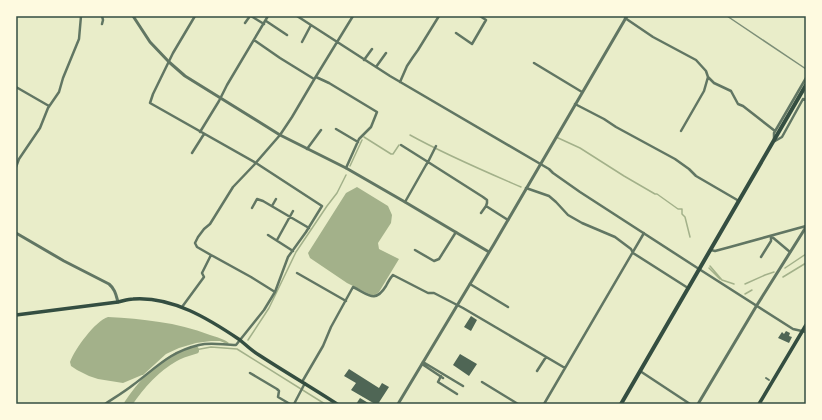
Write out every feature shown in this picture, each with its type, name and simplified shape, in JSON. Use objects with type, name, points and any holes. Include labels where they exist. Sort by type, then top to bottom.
[{"type":"main road","points":[[621,404],[806,85]]},
{"type":"main road","points":[[16,315],[132,299],[169,303],[182,307],[198,315],[240,340],[258,354],[304,382],[336,404]]},
{"type":"main road","points":[[759,404],[804,331],[806,325]]},
{"type":"street","points":[[16,167],[40,128],[49,106],[59,92],[63,78],[79,39],[81,16]]},
{"type":"street","points":[[102,16],[102,24]]},
{"type":"street","points":[[133,16],[150,42],[185,76],[280,135],[346,168],[489,252]]},
{"type":"street","points":[[105,404],[133,386],[163,361],[178,351],[198,345],[236,345],[264,310],[275,292],[288,257],[309,228],[322,206],[256,163],[150,103],[173,53],[196,16]]},
{"type":"street","points":[[244,23],[250,16],[265,22],[287,35]]},
{"type":"street","points":[[200,132],[268,16]]},
{"type":"street","points":[[297,16],[400,82],[541,164],[580,192],[794,329],[804,331]]},
{"type":"street","points":[[275,292],[197,247],[195,243],[204,229],[212,221],[233,188],[280,135],[303,100],[305,94],[353,16]]},
{"type":"street","points":[[400,82],[407,66],[439,16]]},
{"type":"street","points":[[456,33],[472,44],[486,20],[480,16]]},
{"type":"street","points":[[398,404],[541,164],[626,17],[653,37],[696,60],[714,83],[731,90],[738,104],[743,106],[775,131]]},
{"type":"street","points":[[302,42],[311,25]]},
{"type":"street","points":[[254,40],[280,58],[315,78],[329,83],[377,112],[371,127],[359,139],[346,168]]},
{"type":"street","points":[[364,60],[372,49]]},
{"type":"street","points":[[376,67],[386,53]]},
{"type":"street","points":[[534,63],[582,92]]},
{"type":"street","points":[[681,131],[704,91],[708,77]]},
{"type":"street","points":[[774,142],[775,131],[806,78]]},
{"type":"street","points":[[16,87],[49,106]]},
{"type":"street","points":[[774,142],[782,137],[805,99],[806,94]]},
{"type":"street","points":[[575,104],[675,159],[696,176],[739,201]]},
{"type":"street","points":[[336,129],[358,142]]},
{"type":"street","points":[[307,149],[321,130]]},
{"type":"street","points":[[192,154],[204,134]]},
{"type":"street","points":[[401,145],[487,200],[486,206],[481,214]]},
{"type":"street","points":[[405,202],[436,148]]},
{"type":"street","points":[[526,188],[549,196],[568,215],[582,223],[615,237],[631,249],[633,253],[688,288]]},
{"type":"street","points":[[252,208],[257,199],[263,201],[309,228]]},
{"type":"street","points":[[272,206],[276,199]]},
{"type":"street","points":[[486,206],[508,220]]},
{"type":"street","points":[[276,240],[293,211]]},
{"type":"street","points":[[711,250],[715,251],[806,227]]},
{"type":"street","points":[[698,404],[729,355],[756,305],[806,227]]},
{"type":"street","points":[[415,250],[434,261],[439,259],[456,232]]},
{"type":"street","points":[[16,233],[64,261],[109,284],[115,291],[118,302]]},
{"type":"street","points":[[544,404],[644,233]]},
{"type":"street","points":[[268,235],[293,251]]},
{"type":"street","points":[[771,236],[790,252]]},
{"type":"street","points":[[761,257],[771,241],[771,236]]},
{"type":"street","points":[[182,307],[204,277],[202,272],[211,255]]},
{"type":"street","points":[[297,273],[346,301]]},
{"type":"street","points":[[294,404],[331,327],[353,287],[371,296],[376,296],[382,292],[390,277],[393,275],[428,293],[434,293],[457,305],[566,368]]},
{"type":"street","points":[[470,284],[508,307]]},
{"type":"street","points":[[537,371],[546,357]]},
{"type":"street","points":[[423,363],[442,377],[438,382],[457,394]]},
{"type":"street","points":[[423,363],[463,386]]},
{"type":"street","points":[[640,371],[690,404]]},
{"type":"street","points":[[250,373],[277,389],[279,391],[278,396],[290,404]]},
{"type":"street","points":[[482,382],[518,404]]},
{"type":"shaded area","points":[[357,187],[388,206],[392,215],[391,223],[378,243],[379,249],[399,259],[379,292],[375,295],[371,295],[347,283],[310,258],[308,253],[346,193]]},
{"type":"shaded area","points":[[108,317],[147,320],[172,324],[220,338],[229,343],[227,344],[220,341],[211,341],[196,343],[179,348],[166,354],[143,375],[123,383],[98,379],[77,370],[71,366],[70,362],[86,336],[97,324]]},
{"type":"building","points":[[471,316],[477,320],[471,331],[464,327]]},
{"type":"building","points":[[786,331],[790,333],[789,336],[792,337],[789,343],[778,338],[782,332],[784,334]]},
{"type":"building","points":[[460,354],[477,364],[469,376],[453,365]]},
{"type":"building","points":[[349,369],[379,388],[382,383],[389,387],[378,404],[375,404],[351,390],[356,383],[344,376]]},
{"type":"building","points":[[360,398],[370,404],[356,404]]},
{"type":"waterway","points":[[410,135],[451,156],[521,187]]},
{"type":"waterway","points":[[364,137],[391,154],[393,154],[399,145]]},
{"type":"waterway","points":[[556,137],[580,148],[624,176],[657,194],[678,209],[682,209],[682,214],[685,217],[690,237]]},
{"type":"waterway","points":[[350,166],[362,140]]},
{"type":"waterway","points":[[248,340],[269,308],[296,252],[337,193],[346,175]]},
{"type":"waterway","points":[[785,268],[806,254]]},
{"type":"waterway","points":[[783,277],[806,263]]},
{"type":"waterway","points":[[710,266],[722,280],[734,284]]},
{"type":"waterway","points":[[709,268],[720,279]]},
{"type":"waterway","points":[[745,284],[774,272]]},
{"type":"waterway","points":[[745,294],[752,290]]},
{"type":"waterway","points":[[195,350],[211,347],[237,349],[325,404]]},
{"type":"waterway","points":[[128,404],[143,384],[160,367],[184,353],[195,350]]},
{"type":"railway","points":[[727,16],[806,69]]}]
